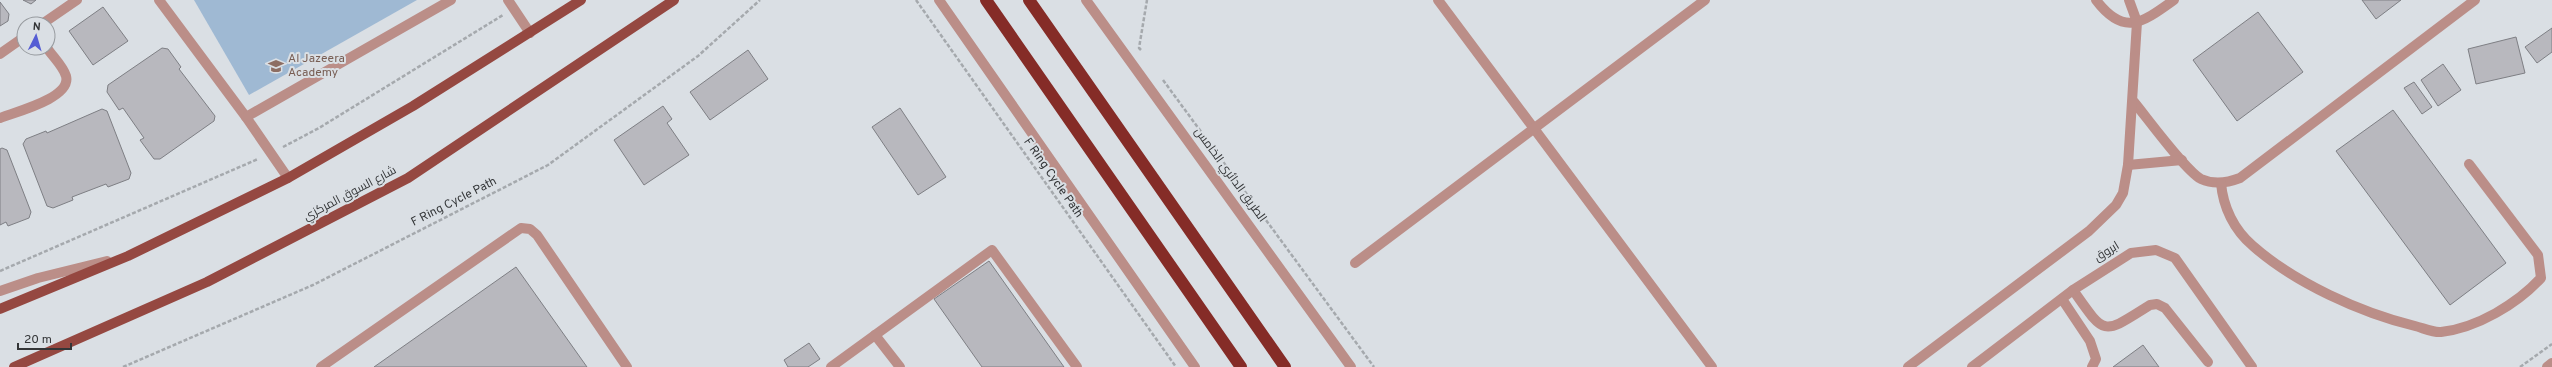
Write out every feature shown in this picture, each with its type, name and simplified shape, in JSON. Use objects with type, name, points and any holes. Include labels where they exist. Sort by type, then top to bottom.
[{"type":"highway","points":[[986,0],[1241,367]]},
{"type":"highway","points":[[1028,0],[1285,367]]},
{"type":"main road","points":[[0,309],[128,256],[288,178],[413,106],[581,0]]},
{"type":"main road","name":"شارع السوق المركزي","points":[[14,367],[207,282],[408,178],[672,2],[680,0]]},
{"type":"street","points":[[54,16],[77,0]]},
{"type":"street","points":[[160,0],[246,117],[288,178]]},
{"type":"street","points":[[246,117],[451,0]]},
{"type":"street","points":[[508,0],[530,33]]},
{"type":"street","points":[[939,0],[1195,367]]},
{"type":"street","name":"الطريق الدائري الخامس","points":[[1086,0],[1351,367]]},
{"type":"street","points":[[1092,0],[1102,21]]},
{"type":"street","points":[[1438,0],[1712,367]]},
{"type":"street","points":[[1355,263],[1705,0]]},
{"type":"street","points":[[2096,0],[2108,16],[2115,20],[2138,22],[2150,17],[2174,0]]},
{"type":"street","points":[[1908,367],[2108,215],[2123,193],[2128,165],[2134,102],[2138,22],[2136,13],[2129,0]]},
{"type":"street","points":[[2134,102],[2182,160],[2202,179],[2221,183],[2240,178],[2475,0]]},
{"type":"street","points":[[0,54],[16,43]]},
{"type":"street","points":[[0,118],[59,94],[64,87],[66,78],[63,70],[53,56]]},
{"type":"street","points":[[2128,165],[2182,160]]},
{"type":"street","points":[[2221,183],[2222,198],[2230,219],[2253,246],[2285,268],[2342,301],[2372,314],[2440,332],[2489,316],[2526,295],[2541,278],[2538,255],[2469,164]]},
{"type":"street","points":[[321,367],[516,229],[521,228],[530,229],[537,235],[627,367]]},
{"type":"street","points":[[831,367],[992,250],[1077,367]]},
{"type":"street","name":"ابروق","points":[[1972,367],[2073,290],[2131,253],[2156,250],[2175,258],[2252,367]]},
{"type":"street","points":[[0,291],[38,278],[128,256]]},
{"type":"street","points":[[2073,290],[2098,324],[2106,327],[2114,327],[2150,305],[2157,304],[2165,308],[2208,362]]},
{"type":"street","points":[[2062,299],[2090,341],[2096,359],[2092,367]]},
{"type":"street","points":[[875,335],[900,367]]},
{"type":"street","points":[[2547,367],[2552,363]]},
{"type":"path","name":"F Ring Cycle Path","points":[[123,367],[313,284],[548,165],[698,56],[760,0]]},
{"type":"path","name":"F Ring Cycle Path","points":[[916,0],[1176,367]]},
{"type":"path","points":[[1144,55],[1140,48],[1147,0]]},
{"type":"path","points":[[1158,74],[1374,367]]},
{"type":"path","points":[[2520,367],[2552,344]]},
{"type":"shaded area","points":[[194,0],[417,0],[249,95]]},
{"type":"building","points":[[23,0],[36,0],[31,4]]},
{"type":"building","points":[[2362,0],[2401,0],[2376,19]]},
{"type":"building","points":[[0,2],[9,14],[8,21],[0,26]]},
{"type":"building","points":[[103,7],[128,41],[93,65],[69,31]]},
{"type":"building","points":[[2258,12],[2303,72],[2237,121],[2193,60]]},
{"type":"building","points":[[2552,28],[2552,52],[2537,63],[2525,47]]},
{"type":"building","points":[[2516,37],[2525,73],[2476,84],[2468,49]]},
{"type":"building","points":[[162,48],[168,49],[181,67],[179,69],[215,116],[214,121],[160,159],[154,159],[140,140],[144,138],[123,108],[119,110],[107,92],[108,85]]},
{"type":"building","points":[[748,50],[768,79],[710,120],[690,92]]},
{"type":"building","points":[[2443,64],[2461,90],[2438,106],[2421,80]]},
{"type":"building","points":[[2414,82],[2432,107],[2422,114],[2404,88]]},
{"type":"building","points":[[663,106],[672,119],[667,123],[689,155],[644,185],[614,140]]},
{"type":"building","points":[[900,108],[946,177],[918,195],[872,127]]},
{"type":"building","points":[[102,109],[107,111],[131,173],[129,179],[108,187],[106,184],[72,197],[73,200],[53,208],[47,206],[23,144],[26,139],[46,131],[47,133]]},
{"type":"building","points":[[2393,110],[2506,263],[2450,305],[2336,151]]},
{"type":"building","points":[[2,148],[7,150],[31,212],[29,218],[8,226],[6,222],[0,225],[0,149]]},
{"type":"building","points":[[989,261],[1064,367],[982,367],[934,299]]},
{"type":"building","points":[[516,267],[587,367],[374,367]]},
{"type":"building","points":[[809,343],[820,359],[808,367],[788,367],[784,360]]},
{"type":"building","points":[[2143,345],[2159,367],[2113,367]]},
{"type":"place","name":"Al Jazeera Academy","points":[[276,66]]}]
